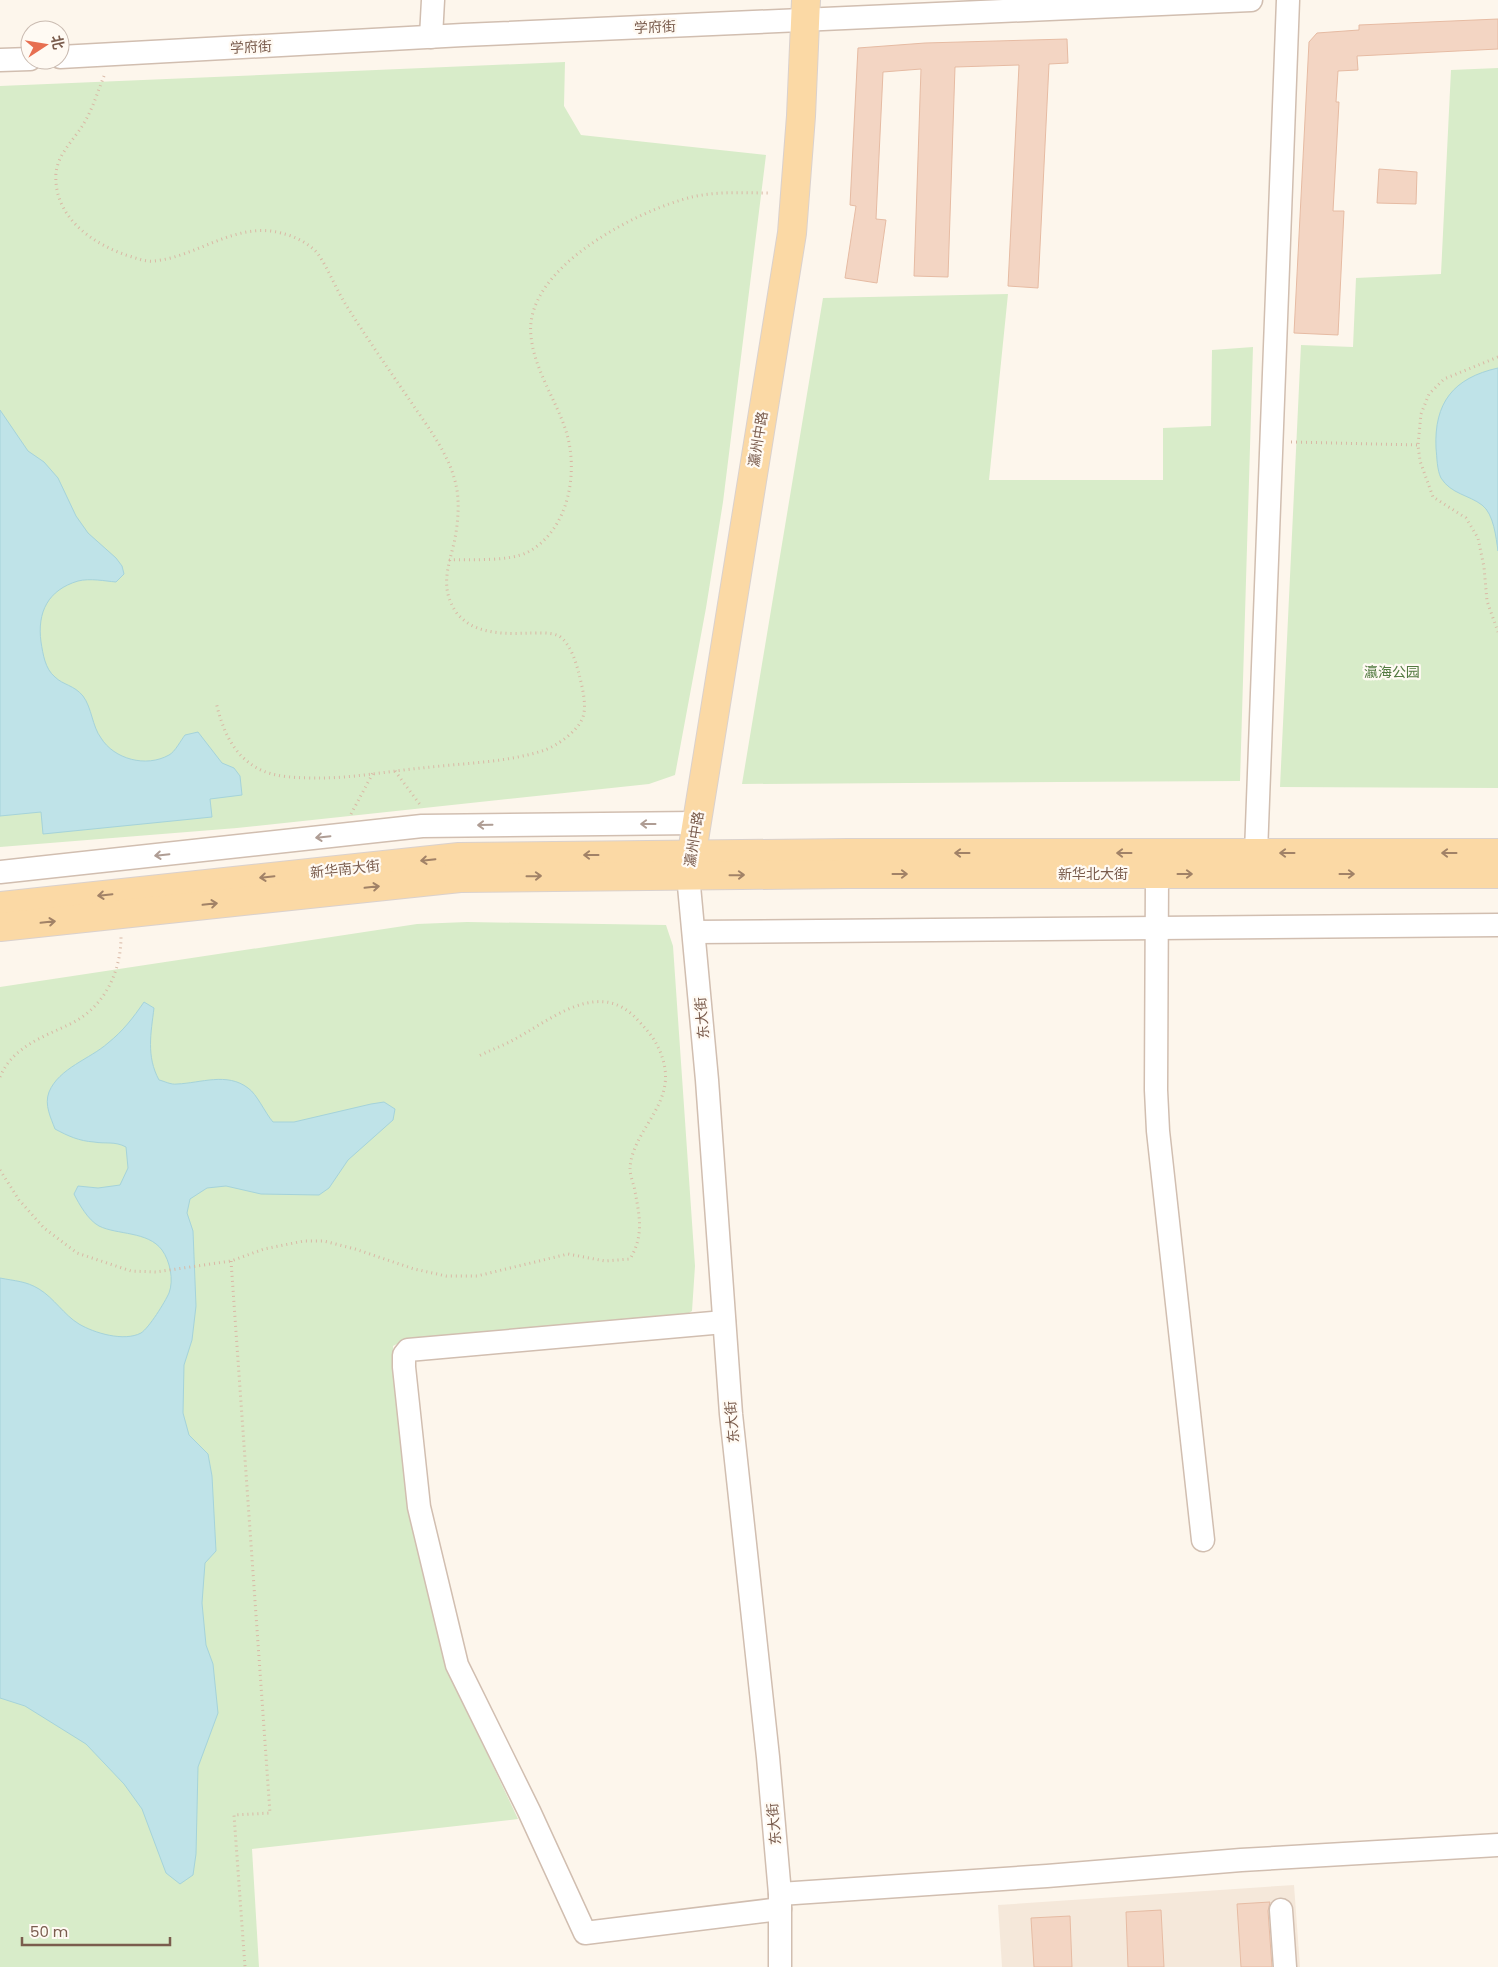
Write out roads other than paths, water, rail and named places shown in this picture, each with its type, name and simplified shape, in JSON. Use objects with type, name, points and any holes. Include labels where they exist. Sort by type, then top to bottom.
[{"type":"main road","name":"瀛州中路","points":[[690,865],[792,233],[806,10]]},
{"type":"main road","name":"新华北大街","points":[[690,865],[1256,853],[1498,853]]},
{"type":"main road","name":"新华南大街","points":[[0,906],[459,857],[690,865]]},
{"type":"main road","name":"新华北大街","points":[[690,865],[1157,874],[1498,874]]},
{"type":"main road","name":"新华南大街","points":[[0,927],[460,878],[690,865]]},
{"type":"street","points":[[431,37],[433,0]]},
{"type":"street","name":"学府街","points":[[70,56],[431,37],[806,10],[1251,0]]},
{"type":"street","points":[[1256,853],[1288,0]]},
{"type":"street","points":[[0,60],[20,59]]},
{"type":"street","points":[[0,872],[437,826],[697,823]]},
{"type":"street","name":"东大街","points":[[690,865],[731,1414],[768,1757],[780,1902],[780,1967]]},
{"type":"street","points":[[1157,874],[1156,1090],[1158,1131],[1203,1540]]},
{"type":"street","points":[[694,932],[1498,925]]},
{"type":"street","points":[[724,1322],[408,1350],[404,1355],[419,1506],[457,1665],[529,1811],[585,1933],[780,1902],[1037,1877],[1241,1860],[1498,1845]]},
{"type":"street","points":[[1281,1910],[1285,1967]]},
{"type":"water","points":[[1498,368],[1498,551],[1494,526],[1486,509],[1472,499],[1450,488],[1441,478],[1437,464],[1436,432],[1443,406],[1449,395],[1469,378]]},
{"type":"water","points":[[0,410],[28,451],[44,462],[58,478],[76,516],[88,533],[116,558],[122,566],[124,574],[116,582],[78,581],[59,590],[52,596],[43,612],[40,631],[44,656],[49,670],[58,680],[83,696],[101,738],[122,756],[141,761],[160,759],[176,749],[185,735],[198,732],[222,763],[234,768],[240,776],[242,795],[210,799],[212,817],[43,834],[41,812],[0,816]]},
{"type":"water","points":[[144,1002],[154,1008],[150,1044],[152,1062],[159,1080],[175,1084],[223,1079],[240,1083],[255,1095],[273,1122],[294,1122],[384,1102],[395,1109],[393,1120],[348,1160],[329,1188],[319,1195],[261,1194],[226,1186],[207,1188],[190,1199],[187,1213],[193,1231],[196,1306],[192,1340],[184,1365],[183,1413],[189,1435],[208,1454],[212,1476],[216,1551],[205,1563],[202,1603],[206,1645],[213,1664],[218,1713],[198,1767],[196,1854],[193,1875],[180,1884],[166,1873],[142,1809],[124,1784],[86,1744],[25,1706],[0,1698],[0,1278],[34,1286],[79,1324],[101,1333],[126,1337],[141,1333],[152,1321],[167,1297],[171,1277],[169,1265],[162,1250],[156,1244],[141,1236],[99,1226],[88,1216],[74,1194],[78,1186],[98,1188],[120,1185],[128,1168],[126,1147],[114,1143],[98,1143],[78,1139],[55,1129],[47,1102],[49,1092],[60,1076],[101,1049],[128,1024]]},
{"type":"park label","name":"瀛海公园","points":[[1392,672]]}]
